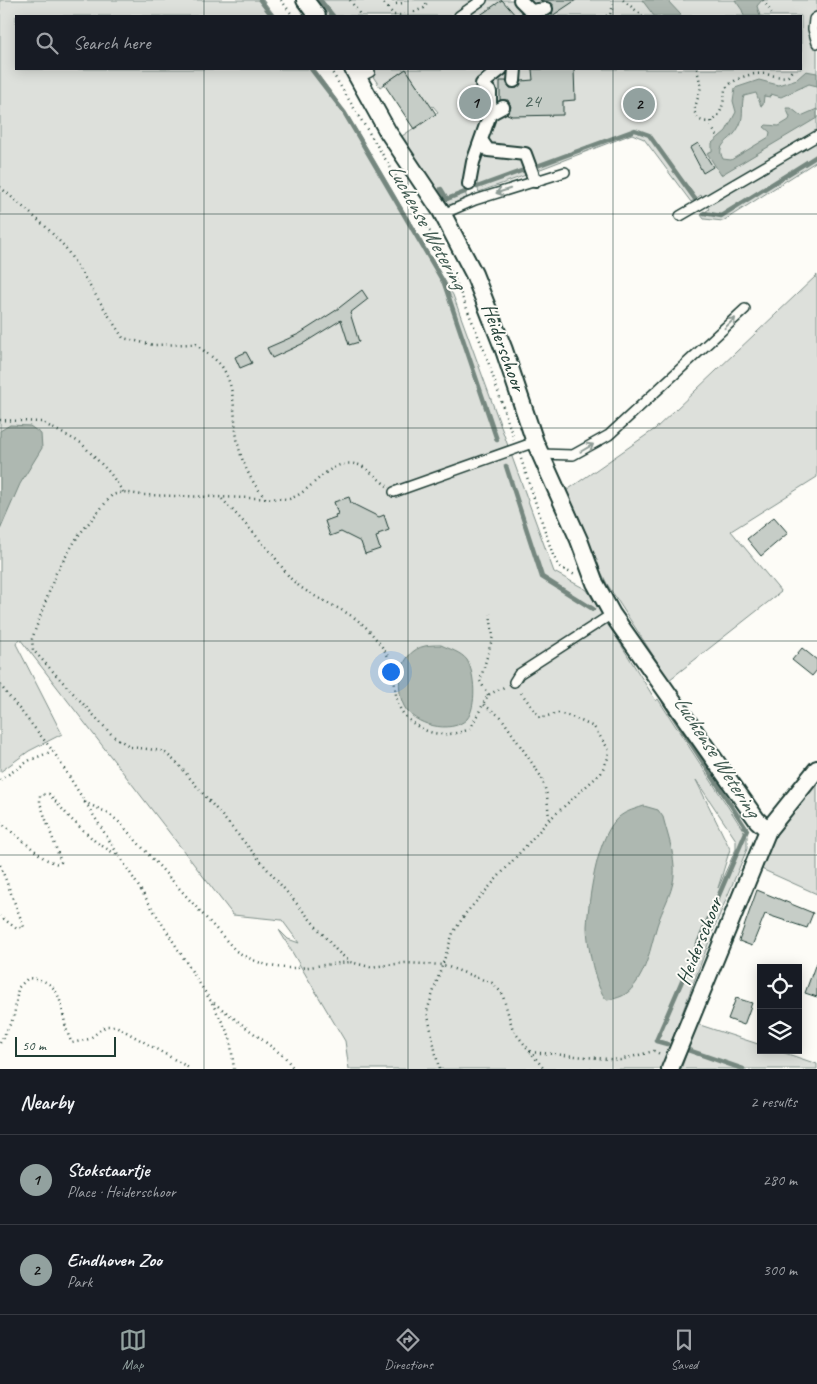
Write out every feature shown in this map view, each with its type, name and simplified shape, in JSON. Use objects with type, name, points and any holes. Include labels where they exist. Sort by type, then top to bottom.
[{"type":"street","points":[[305,0],[316,15]]},
{"type":"street","points":[[520,0],[531,9],[546,9]]},
{"type":"street","points":[[470,184],[473,162],[490,114],[490,92],[482,84],[500,70]]},
{"type":"street","name":"Heiderschoor","points":[[360,73],[388,132],[443,214],[474,274],[504,350],[537,448],[579,540],[594,583],[612,614],[757,820],[768,830]]},
{"type":"street","points":[[490,114],[503,107]]},
{"type":"street","points":[[481,140],[488,150],[525,154],[536,181]]},
{"type":"street","name":"Heiderschoor","points":[[672,1064],[768,830],[817,769]]},
{"type":"lane","points":[[460,15],[482,0]]},
{"type":"lane","points":[[817,17],[813,29],[817,43]]},
{"type":"lane","points":[[680,216],[817,136]]},
{"type":"lane","points":[[443,214],[475,200],[565,172]]},
{"type":"lane","points":[[394,492],[517,448],[537,448],[573,455],[609,435],[745,309]]},
{"type":"lane","points":[[514,682],[519,674],[612,614]]},
{"type":"path","points":[[281,0],[292,15]]},
{"type":"path","points":[[350,0],[360,15]]},
{"type":"path","points":[[381,0],[393,15]]},
{"type":"path","points":[[393,0],[396,4],[403,3]]},
{"type":"path","points":[[414,12],[424,8],[428,0]]},
{"type":"path","points":[[610,15],[615,0]]},
{"type":"path","points":[[623,0],[642,15]]},
{"type":"path","points":[[763,1],[773,15]]},
{"type":"path","name":"Heiderschoor","points":[[331,70],[430,232],[456,282],[486,355],[553,555],[559,566],[594,583]]},
{"type":"path","points":[[697,70],[701,86],[695,106],[695,116],[701,120],[712,121]]},
{"type":"path","points":[[717,136],[712,128],[712,121],[721,112],[725,89],[733,82],[755,74],[782,78],[788,76],[792,70]]},
{"type":"path","points":[[0,187],[46,227],[65,247],[123,338],[153,345],[196,344],[224,369],[235,399],[237,438],[245,466],[255,487],[266,499]]},
{"type":"path","points":[[0,420],[41,422],[81,443],[95,456],[123,492]]},
{"type":"path","points":[[350,962],[337,951],[177,763],[164,751],[131,747],[113,736],[33,650],[32,639],[56,573],[78,536],[112,495],[123,492],[142,495],[289,499],[298,497],[306,491],[329,469],[343,464],[360,465],[394,492]]},
{"type":"path","points":[[221,498],[267,548],[292,580],[308,592],[348,613],[369,630],[391,663],[396,702],[407,718],[426,732],[442,736],[470,728],[484,706],[488,695],[514,682],[540,718],[558,713],[594,727],[609,750],[608,758],[601,773],[549,820],[466,913],[453,933],[427,1011],[439,1069]]},
{"type":"path","points":[[488,695],[480,681],[493,636],[490,614]]},
{"type":"path","points":[[0,685],[53,751],[210,1000],[230,1037],[234,1069]]},
{"type":"path","points":[[484,706],[500,717],[542,778],[547,795],[549,820]]},
{"type":"path","points":[[0,780],[30,760],[53,751]]},
{"type":"path","points":[[0,822],[45,859],[58,864],[61,862],[58,851],[40,803],[40,796],[49,794],[71,819],[96,842],[120,857]]},
{"type":"path","points":[[84,802],[108,813],[120,823],[236,951],[253,961],[290,970],[350,962],[370,967],[405,963],[443,965],[492,984],[502,993],[513,1030],[544,1069]]},
{"type":"path","points":[[0,865],[24,927],[18,929],[0,916]]},
{"type":"path","points":[[0,1043],[3,1033],[11,1025],[14,1017],[18,988],[28,978],[41,978],[53,986],[61,1000],[65,1031],[72,1042],[89,1039],[106,1026],[116,1026],[191,1069]]},
{"type":"path","points":[[210,1000],[285,1057],[294,1069]]},
{"type":"path","points":[[530,1052],[620,1060],[654,1051],[672,1064]]},
{"type":"shaded area","points":[[0,0],[263,0],[274,15],[15,15],[15,70],[315,70],[347,114],[453,295],[554,572],[587,590],[656,701],[658,699],[747,836],[747,849],[715,926],[661,1069],[349,1069],[345,1041],[279,930],[288,939],[299,943],[282,920],[233,915],[20,639],[16,644],[62,734],[29,751],[0,772]],"holes":[[[696,780],[736,840],[736,849],[718,888],[730,849]]]},
{"type":"shaded area","points":[[312,0],[817,0],[817,161],[723,221],[704,219],[701,215],[709,209],[701,195],[691,202],[644,139],[632,134],[538,170],[534,159],[522,164],[526,175],[479,192],[475,181],[463,186],[467,198],[450,205],[441,200],[399,138],[438,112],[433,106],[426,111],[426,99],[407,70],[802,70],[802,15],[324,15]]},
{"type":"shaded area","points":[[642,0],[667,0],[681,15],[653,15]]},
{"type":"shaded area","points":[[735,0],[762,0],[757,6],[760,15],[744,15]]},
{"type":"shaded area","points":[[369,70],[405,70],[380,87]]},
{"type":"shaded area","points":[[806,71],[817,73],[817,86],[809,84],[781,97],[771,94],[770,97],[764,96],[763,105],[761,106],[756,93],[744,96],[740,125],[722,146],[721,154],[723,159],[731,160],[769,137],[770,132],[764,127],[766,125],[779,126],[789,120],[790,117],[786,108],[791,108],[801,116],[817,109],[817,118],[721,175],[707,153],[712,151],[712,143],[726,131],[736,112],[733,101],[735,88],[759,80],[778,85],[797,79]]},
{"type":"shaded area","points":[[817,275],[817,477],[731,531],[781,592],[669,680],[607,584],[563,493],[655,429]]},
{"type":"shaded area","points":[[10,425],[30,426],[41,434],[42,448],[20,484],[0,530],[0,431]]},
{"type":"shaded area","points":[[441,645],[458,653],[467,660],[472,673],[474,690],[472,707],[467,719],[460,724],[442,727],[424,723],[409,713],[401,698],[400,689],[401,670],[410,655],[417,649],[425,646]]},
{"type":"shaded area","points":[[817,780],[817,894],[757,867],[784,821]]},
{"type":"shaded area","points":[[644,806],[658,810],[663,817],[673,860],[673,883],[645,966],[638,979],[625,994],[607,1000],[595,976],[588,943],[587,926],[594,872],[602,844],[614,822],[631,810]]},
{"type":"shaded area","points":[[697,1024],[757,1044],[757,1054],[788,1054],[817,1064],[817,1069],[681,1069]]},
{"type":"building","points":[[502,0],[515,15],[480,15]]},
{"type":"building","points":[[540,0],[576,0],[552,15],[553,4]]},
{"type":"building","points":[[407,70],[436,114],[414,129],[384,84]]},
{"type":"building","points":[[532,70],[574,70],[575,100],[563,101],[563,115],[512,116],[507,114],[511,107],[508,100],[500,100],[500,81],[506,81],[510,88],[517,88],[522,81],[533,80]]},
{"type":"building","points":[[698,143],[713,167],[703,173],[690,148]]},
{"type":"building","points":[[362,290],[368,299],[350,313],[359,342],[349,345],[341,320],[304,343],[272,358],[267,348],[299,334],[335,311]]},
{"type":"building","points":[[246,352],[252,363],[240,368],[235,357]]},
{"type":"building","points":[[349,497],[351,503],[379,517],[384,515],[389,530],[378,534],[379,536],[376,537],[380,549],[365,554],[361,542],[341,532],[330,536],[325,521],[336,517],[335,515],[338,514],[334,502]]},
{"type":"building","points":[[774,517],[788,533],[761,556],[747,539]]},
{"type":"building","points":[[802,648],[817,660],[817,670],[812,676],[792,660]]},
{"type":"building","points":[[757,890],[813,913],[807,928],[765,914],[752,946],[739,941]]},
{"type":"building","points":[[817,964],[817,997],[805,993]]},
{"type":"building","points":[[736,998],[752,1003],[744,1025],[728,1019]]},
{"type":"waterway","name":"Luchense Wetering","points":[[260,0],[271,15]]},
{"type":"waterway","points":[[320,0],[332,15]]},
{"type":"waterway","name":"Luchense Wetering","points":[[312,70],[344,112],[444,283],[497,440]]},
{"type":"waterway","points":[[537,166],[635,130],[649,135],[695,199]]},
{"type":"waterway","points":[[704,213],[721,216],[817,156]]},
{"type":"waterway","points":[[477,187],[524,170]]},
{"type":"waterway","points":[[441,189],[447,199],[465,192]]},
{"type":"waterway","name":"Luchense Wetering","points":[[506,466],[542,577],[593,609]]},
{"type":"waterway","name":"Luchense Wetering","points":[[664,702],[747,830],[656,1041],[667,1044]]},
{"type":"waterway","name":"Luchense Wetering","points":[[688,1050],[743,1069]]},
{"type":"place","name":"Stokstaartje","points":[[475,103]]},
{"type":"place","name":"Eindhoven Zoo","points":[[639,104]]}]
